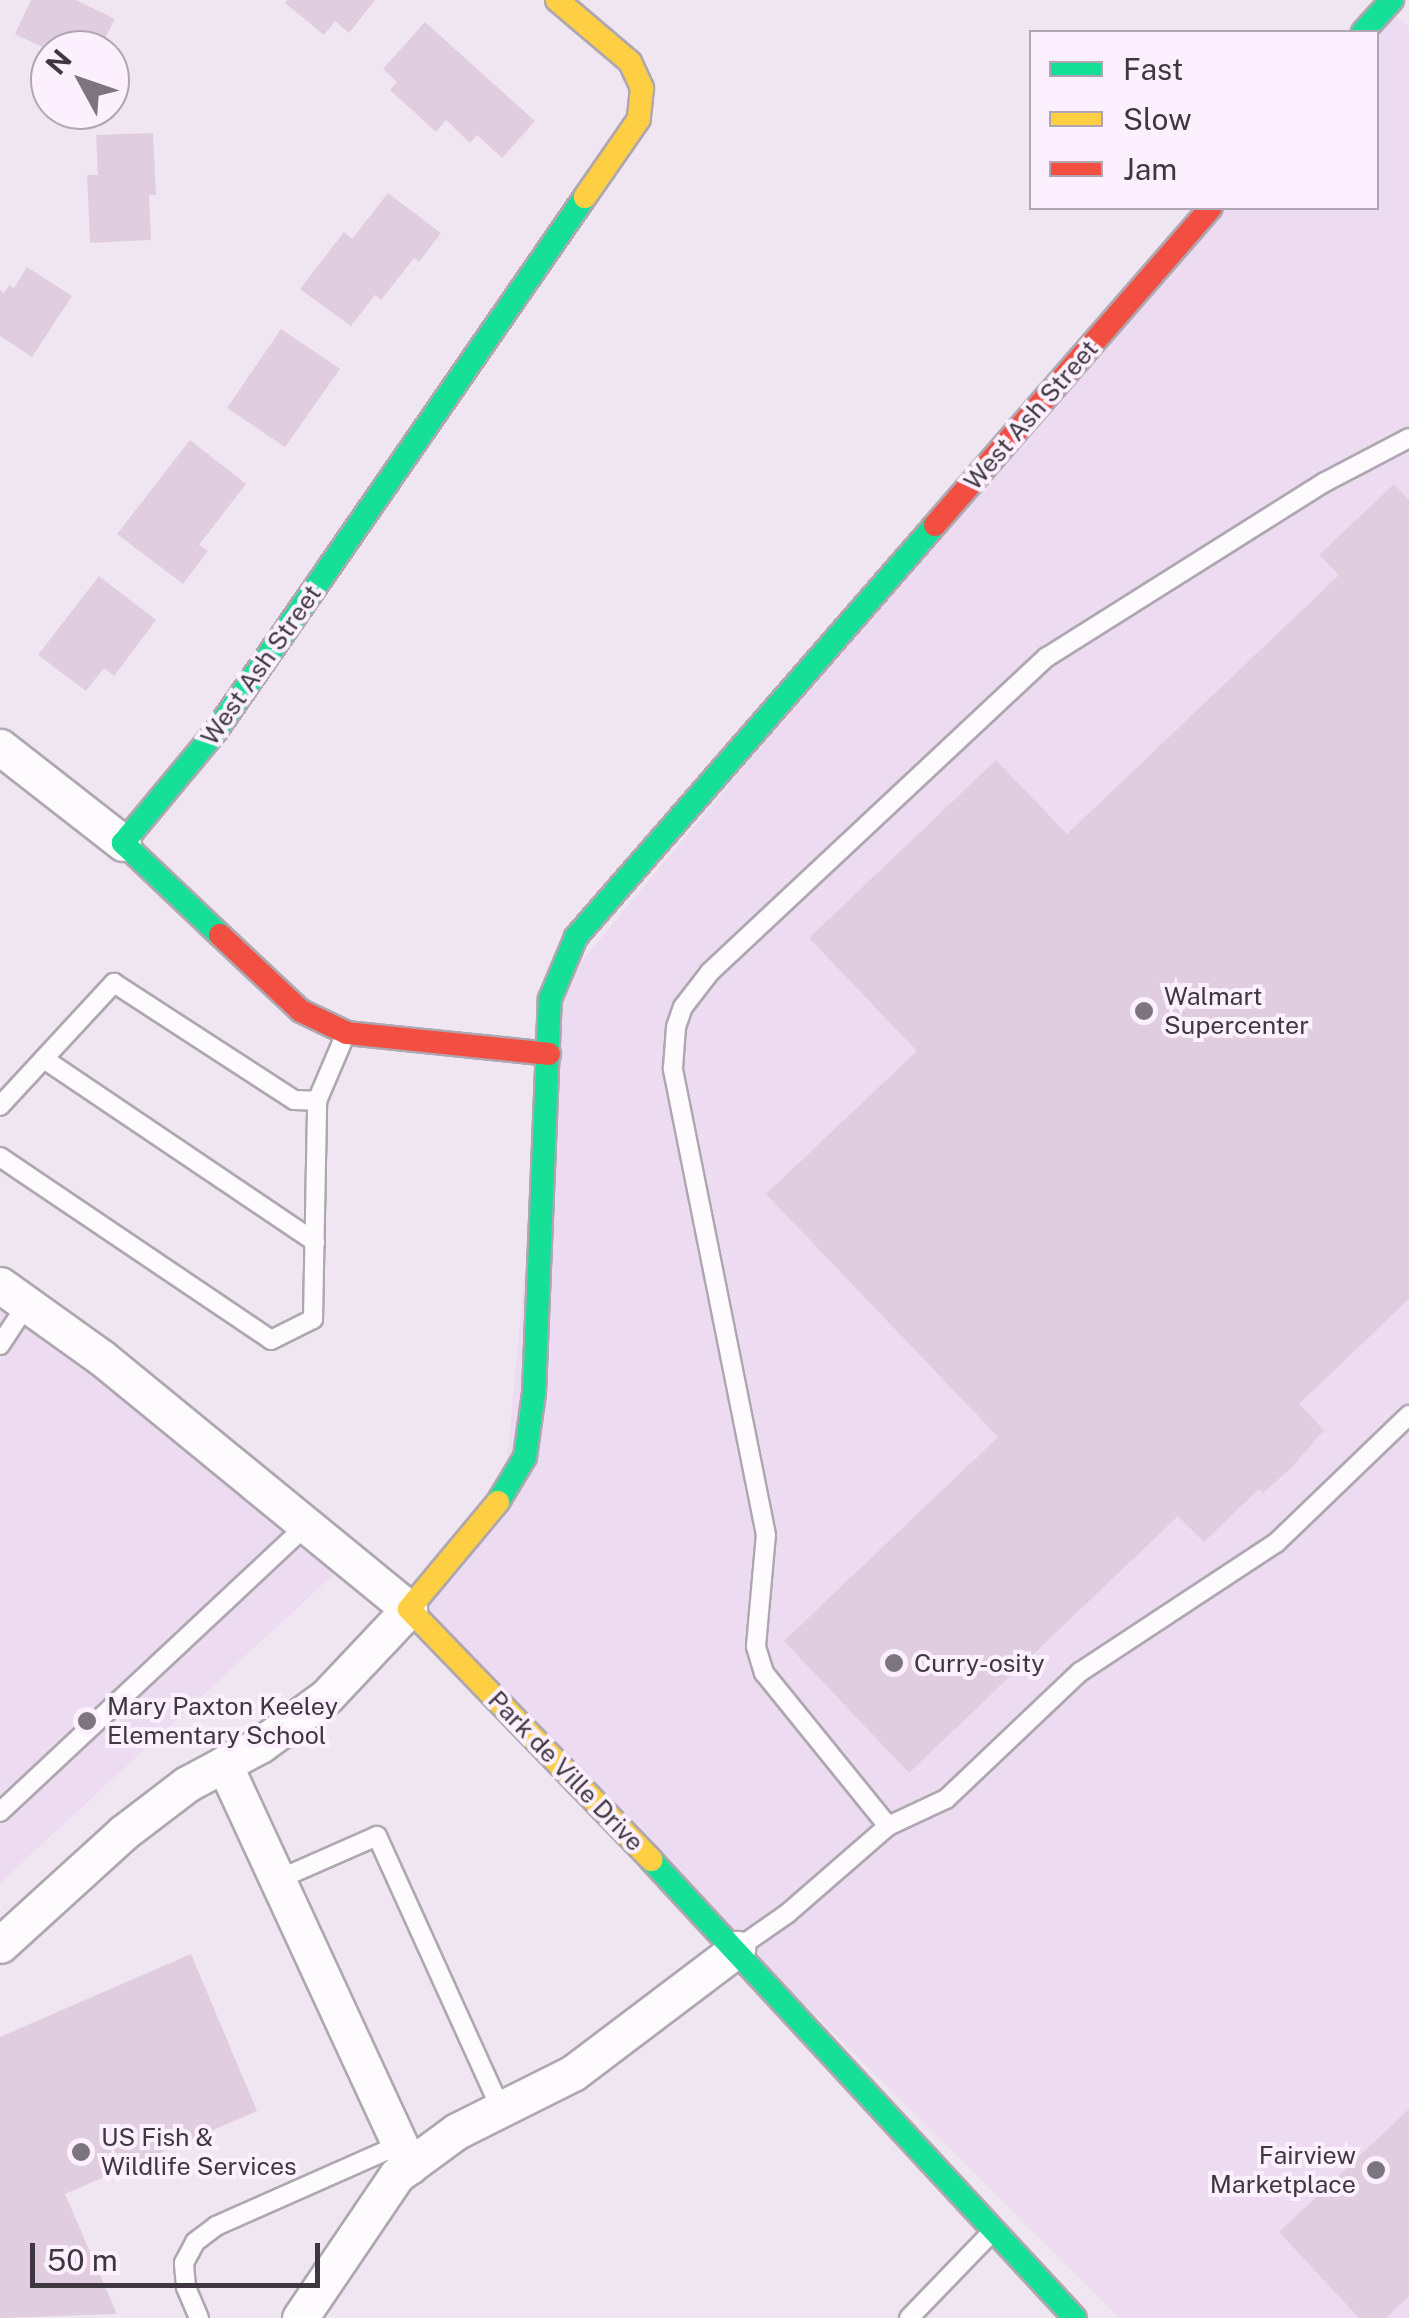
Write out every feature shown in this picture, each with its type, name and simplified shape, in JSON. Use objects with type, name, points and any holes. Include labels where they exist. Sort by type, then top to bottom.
[{"type":"street","name":"West Ash Street","points":[[124,843],[216,732],[639,119],[642,88],[630,62],[558,0]]},
{"type":"street","points":[[1364,30],[1385,2],[1409,27]]},
{"type":"street","name":"West Ash Street","points":[[409,1609],[504,1494],[524,1458],[534,1393],[550,1000],[576,938],[1209,210]]},
{"type":"street","points":[[0,747],[124,843],[301,1011],[346,1033],[549,1054]]},
{"type":"street","name":"Park de Ville Drive","points":[[13,1295],[102,1358],[409,1609],[737,1949],[1075,2318]]},
{"type":"street","points":[[0,1944],[123,1833],[187,1784],[327,1696],[409,1609]]},
{"type":"street","points":[[224,1764],[404,2156]]},
{"type":"street","points":[[300,2318],[397,2175],[404,2156],[573,2073],[737,1949]]},
{"type":"lane","points":[[888,1826],[764,1673],[756,1646],[766,1535],[673,1068],[676,1027],[684,1007],[710,972],[1047,656],[1309,492],[1409,438]]},
{"type":"lane","points":[[0,1106],[114,983],[294,1100],[317,1101]]},
{"type":"lane","points":[[0,1157],[271,1340],[313,1319],[317,1101],[346,1033]]},
{"type":"lane","points":[[44,1059],[315,1242]]},
{"type":"lane","points":[[0,1345],[13,1295]]},
{"type":"lane","points":[[737,1949],[788,1913],[888,1826],[946,1799],[1080,1672],[1276,1543],[1409,1415]]},
{"type":"lane","points":[[0,1812],[307,1525]]},
{"type":"lane","points":[[278,1880],[377,1836],[501,2109]]},
{"type":"lane","points":[[199,2318],[186,2287],[184,2263],[195,2242],[216,2226],[404,2156]]},
{"type":"lane","points":[[908,2318],[994,2231]]},
{"type":"shaded area","name":"Fairview Marketplace","points":[[1385,7],[1409,27],[1409,2318],[1119,2318],[409,1609],[504,1494],[550,999],[1209,210],[1379,210],[1377,30]]},
{"type":"shaded area","name":"Mary Paxton Keeley Elementary School","points":[[0,1285],[349,1560],[0,1883]]},
{"type":"building","points":[[31,0],[76,0],[115,19],[109,30],[30,30],[30,41],[15,34]]},
{"type":"building","points":[[375,0],[349,33],[335,21],[324,35],[285,3]]},
{"type":"building","points":[[425,22],[535,121],[502,158],[477,135],[470,143],[446,120],[436,132],[390,90],[397,82],[383,69]]},
{"type":"building","points":[[153,133],[156,195],[149,195],[151,240],[90,243],[87,175],[98,175],[96,135]]},
{"type":"building","points":[[388,193],[441,233],[419,262],[414,258],[381,300],[375,295],[351,326],[300,289],[344,232],[352,239]]},
{"type":"building","points":[[27,267],[72,296],[32,357],[0,336],[0,290],[4,293],[9,285],[14,288]]},
{"type":"building","points":[[281,329],[340,369],[285,447],[227,408]]},
{"type":"building","points":[[190,440],[246,484],[199,545],[208,551],[183,584],[117,534]]},
{"type":"building","name":"Walmart Supercenter","points":[[1394,484],[1409,500],[1409,1299],[1299,1404],[1324,1430],[1292,1467],[1263,1493],[1259,1489],[1204,1542],[1178,1516],[909,1773],[784,1641],[998,1437],[766,1194],[917,1051],[809,938],[996,760],[1067,834],[1339,575],[1319,555]]},
{"type":"building","points":[[99,576],[156,620],[114,676],[104,668],[86,691],[38,655]]},
{"type":"building","name":"US Fish & Wildlife Services","points":[[191,1954],[257,2111],[65,2194],[117,2314],[0,2318],[0,2037]]},
{"type":"building","name":"Fairview Marketplace","points":[[1409,2109],[1409,2296],[1386,2318],[1359,2318],[1279,2232]]},
{"type":"traffic: fast","points":[[1365,30],[1392,0]]},
{"type":"traffic: fast","points":[[220,935],[123,843],[216,731],[585,197]]},
{"type":"traffic: fast","points":[[498,1502],[525,1457],[534,1393],[550,999],[576,937],[935,525]]},
{"type":"traffic: fast","points":[[651,1860],[1075,2318]]},
{"type":"traffic: slow","points":[[557,0],[630,62],[642,88],[639,119],[585,197]]},
{"type":"traffic: slow","points":[[498,1502],[409,1609],[651,1860]]},
{"type":"traffic: jam","points":[[935,525],[1209,210]]},
{"type":"traffic: jam","points":[[220,935],[301,1011],[347,1033],[549,1054]]},
{"type":"place","name":"Walmart Supercenter","points":[[1144,1011]]},
{"type":"place","name":"Curry-osity","points":[[894,1663]]},
{"type":"place","name":"Mary Paxton Keeley Elementary School","points":[[87,1721]]},
{"type":"place","name":"US Fish & Wildlife Services","points":[[81,2152]]},
{"type":"place","name":"Fairview Marketplace","points":[[1376,2170]]}]
